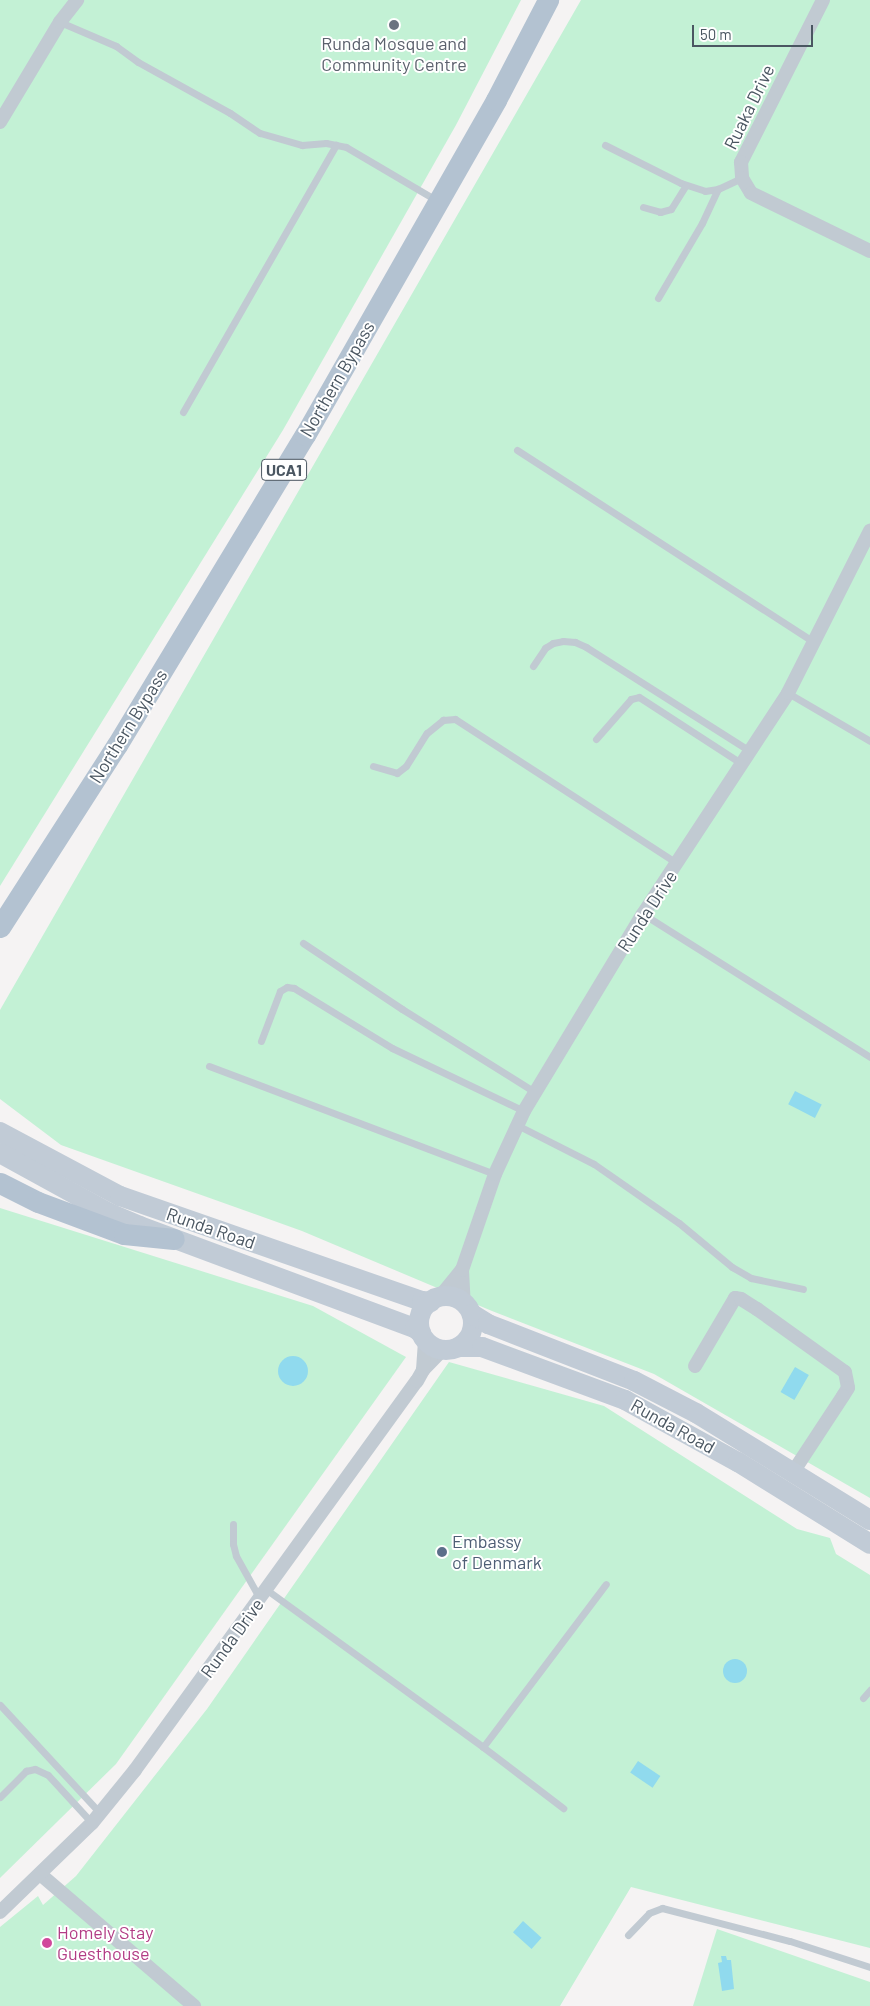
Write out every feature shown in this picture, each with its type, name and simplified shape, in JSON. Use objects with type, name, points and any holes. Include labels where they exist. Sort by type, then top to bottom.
[{"type":"main road","name":"Northern Bypass","points":[[0,927],[117,745],[305,435],[496,100],[548,0]]},
{"type":"main road","points":[[0,1183],[38,1202],[124,1234],[174,1239]]},
{"type":"street","points":[[0,122],[60,22],[77,0]]},
{"type":"street","name":"Ruaka Drive","points":[[823,0],[741,162],[742,178],[751,193],[870,251]]},
{"type":"street","name":"Runda Drive","points":[[0,1912],[96,1818],[135,1770],[264,1594],[423,1370],[423,1336],[420,1317],[423,1310],[435,1300],[462,1270],[495,1174],[524,1110],[643,914],[788,692],[870,531]]},
{"type":"street","name":"Runda Road","points":[[0,1132],[120,1196],[422,1301],[435,1300]]},
{"type":"street","name":"Runda Road","points":[[0,1153],[109,1213],[415,1328],[423,1336]]},
{"type":"street","points":[[423,1370],[470,1336],[474,1321],[468,1309],[462,1270]]},
{"type":"street","points":[[435,1300],[456,1298],[468,1309]]},
{"type":"street","points":[[695,1366],[735,1298],[742,1299],[757,1309],[846,1372],[848,1388],[793,1472]]},
{"type":"street","name":"Runda Road","points":[[468,1309],[488,1324],[634,1381],[696,1413],[870,1520]]},
{"type":"street","points":[[423,1336],[430,1345],[451,1348]]},
{"type":"street","name":"Runda Road","points":[[451,1348],[482,1347],[625,1400],[738,1462],[870,1544]]},
{"type":"street","points":[[40,1874],[194,2006]]},
{"type":"lane","points":[[60,22],[116,46],[138,62],[224,110],[260,133],[302,145],[326,143],[346,147],[438,202]]},
{"type":"lane","points":[[183,412],[336,145]]},
{"type":"lane","points":[[606,145],[686,185],[704,191],[718,189],[742,178]]},
{"type":"lane","points":[[643,207],[660,212],[671,210],[686,185]]},
{"type":"lane","points":[[658,298],[702,224],[718,189]]},
{"type":"lane","points":[[517,450],[814,642]]},
{"type":"lane","points":[[534,666],[546,648],[553,643],[563,641],[575,642],[586,647],[751,751]]},
{"type":"lane","points":[[788,692],[870,741]]},
{"type":"lane","points":[[596,739],[631,699],[639,697],[742,764]]},
{"type":"lane","points":[[373,766],[397,773],[406,766],[427,733],[443,720],[455,719],[677,863]]},
{"type":"lane","points":[[643,914],[870,1057]]},
{"type":"lane","points":[[303,943],[402,1009],[535,1092]]},
{"type":"lane","points":[[261,1041],[280,991],[287,986],[294,988],[392,1048],[524,1110]]},
{"type":"lane","points":[[209,1066],[495,1174]]},
{"type":"lane","points":[[517,1125],[594,1164],[679,1223],[732,1267],[751,1278],[803,1289]]},
{"type":"lane","points":[[233,1524],[232,1544],[236,1556],[264,1594],[483,1748],[563,1808]]},
{"type":"lane","points":[[483,1748],[606,1584]]},
{"type":"lane","points":[[863,1698],[870,1690]]},
{"type":"lane","points":[[0,1706],[96,1818]]},
{"type":"lane","points":[[0,1797],[26,1771],[35,1769],[48,1776],[96,1818]]},
{"type":"lane","points":[[628,1935],[649,1913],[662,1908],[790,1941],[870,1967]]},
{"type":"green space","points":[[0,0],[521,0],[456,125],[283,430],[0,886]]},
{"type":"green space","points":[[581,0],[870,0],[870,1498],[654,1374],[492,1311],[302,1231],[61,1145],[0,1099],[0,1010]]},
{"type":"green space","points":[[0,1208],[313,1306],[406,1357],[116,1764],[0,1878]]},
{"type":"green space","points":[[449,1362],[604,1406],[797,1529],[830,1538],[836,1554],[870,1575],[870,1948],[631,1887],[560,2006],[0,2006],[0,1927],[38,1896],[43,1905],[76,1876],[207,1709]]},
{"type":"green space","points":[[717,1929],[870,1982],[870,2006],[693,2006]]},
{"type":"water","points":[[795,1091],[822,1105],[815,1118],[788,1104]]},
{"type":"water","points":[[293,1356],[299,1357],[307,1365],[307,1377],[299,1385],[293,1386],[287,1385],[279,1377],[278,1371],[279,1365],[287,1357]]},
{"type":"water","points":[[795,1367],[809,1375],[794,1400],[780,1392]]},
{"type":"water","points":[[735,1659],[743,1663],[747,1671],[743,1679],[735,1683],[727,1679],[723,1671],[727,1663]]},
{"type":"water","points":[[638,1761],[660,1776],[653,1788],[630,1773]]},
{"type":"water","points":[[523,1921],[542,1938],[532,1949],[513,1932]]},
{"type":"water","points":[[721,1956],[726,1956],[727,1960],[731,1960],[734,1989],[722,1991],[718,1963],[722,1962]]},
{"type":"place","name":"Runda Mosque and Community Centre","points":[[394,25]]},
{"type":"place","name":"Embassy of Denmark","points":[[442,1552]]},
{"type":"place","name":"Homely Stay Guesthouse","points":[[47,1943]]}]
